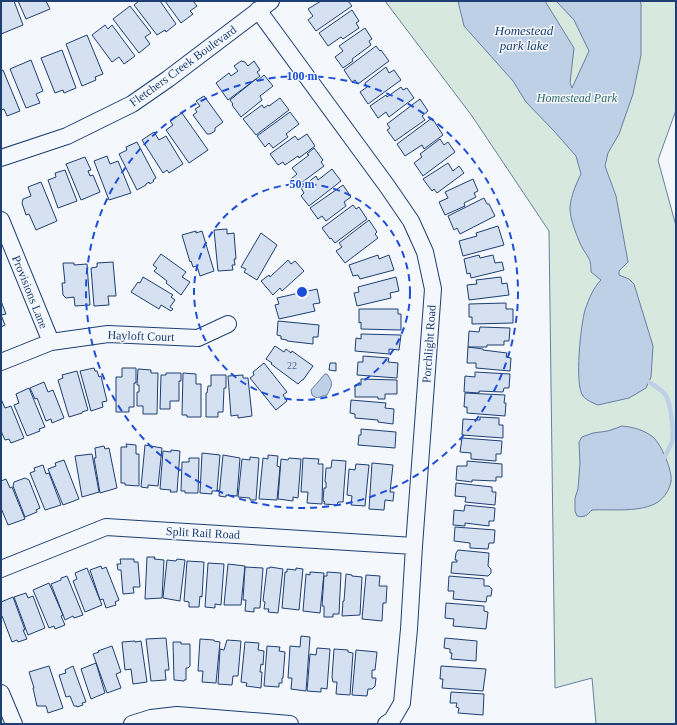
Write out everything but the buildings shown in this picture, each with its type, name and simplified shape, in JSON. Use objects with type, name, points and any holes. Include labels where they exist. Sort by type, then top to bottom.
[{"type":"street","name":"Fletchers Creek Boulevard","points":[[1,158],[67,136],[132,104],[168,79],[264,6]]},
{"type":"street","name":"Porchlight Road","points":[[264,6],[411,222],[425,252],[433,289],[409,629],[402,703],[392,720],[386,724]]},
{"type":"street","name":"Provisions Lane","points":[[1,220],[51,342]]},
{"type":"street","name":"Hayloft Court","points":[[51,342],[108,334],[198,338],[228,324]]},
{"type":"street","points":[[1,362],[51,342]]},
{"type":"street","name":"Split Rail Road","points":[[1,569],[106,527],[414,546]]},
{"type":"street","points":[[1,693],[14,724]]},
{"type":"street","points":[[132,724],[151,718],[177,715],[290,724]]},
{"type":"green space","name":"Homestead Park","points":[[385,1],[676,1],[676,110],[658,160],[676,226],[676,724],[596,724],[592,678],[555,688],[549,231],[472,116]]},
{"type":"water","name":"Homestead park lake","points":[[458,1],[545,1],[574,48],[570,83],[572,88],[589,51],[574,20],[556,1],[640,1],[641,55],[633,94],[619,134],[608,153],[605,166],[616,196],[628,262],[619,271],[619,275],[629,279],[634,284],[653,346],[651,377],[646,388],[629,398],[598,405],[584,397],[580,389],[579,354],[583,317],[592,294],[601,280],[591,272],[591,264],[579,240],[571,217],[571,199],[581,174],[576,156],[526,102],[513,81],[464,26]]},
{"type":"water","points":[[325,374],[327,374],[331,382],[327,395],[318,397],[312,395],[311,390]]},
{"type":"water","points":[[622,426],[642,431],[656,440],[666,458],[670,471],[671,482],[668,491],[658,502],[643,508],[626,510],[592,510],[587,515],[580,517],[577,516],[575,511],[575,498],[578,489],[580,463],[579,442],[582,437]]},
{"type":"waterway","points":[[649,382],[658,388],[668,400],[672,419],[673,438],[665,457]]}]
